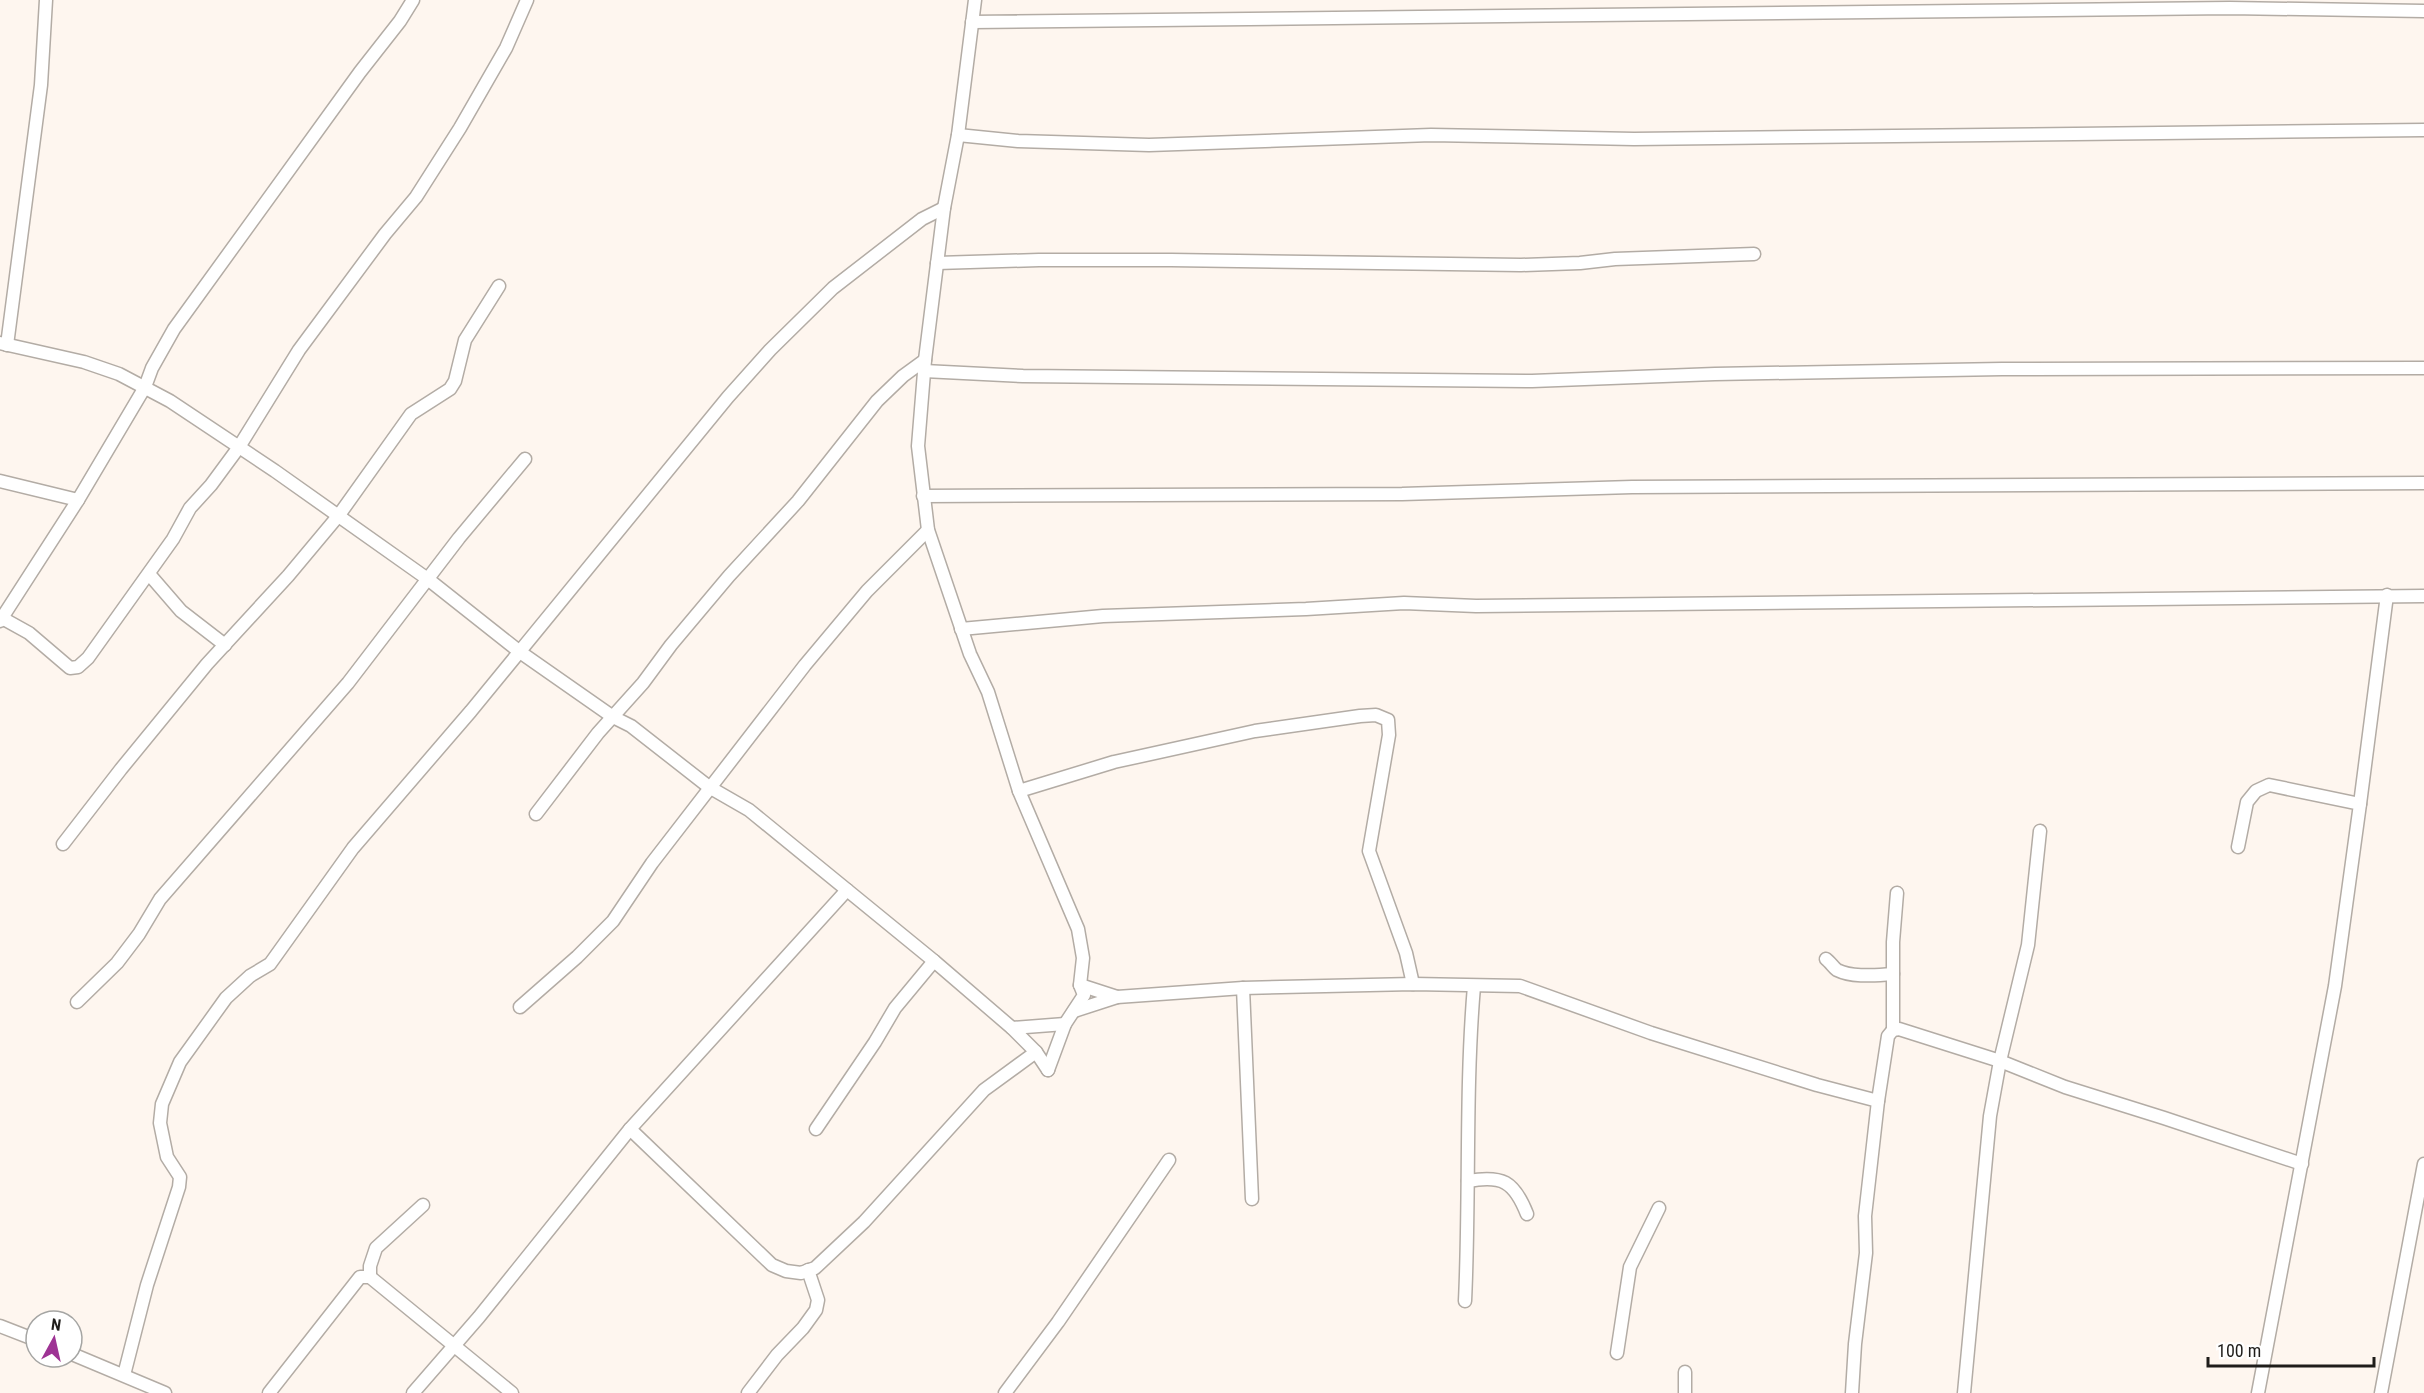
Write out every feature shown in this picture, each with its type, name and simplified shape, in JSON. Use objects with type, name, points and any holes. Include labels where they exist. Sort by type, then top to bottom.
[{"type":"street","points":[[46,0],[41,85],[4,344],[84,362],[119,374],[145,387],[239,447],[339,516],[429,580],[520,652],[612,717],[631,726],[709,787],[749,810],[934,961],[1012,1028],[1035,1052],[1048,1070],[1065,1024],[1084,995],[1080,985],[1083,958],[1078,928],[1019,791],[988,692],[970,654],[928,530],[918,425],[944,208],[958,135],[975,0]]},
{"type":"street","points":[[410,1],[400,21],[360,72],[174,329],[152,368],[145,387],[78,500],[6,602],[1,620],[29,633],[70,668],[78,667],[88,658],[173,539],[190,508],[211,485],[239,447],[299,350],[385,234],[416,197],[454,138],[506,48],[527,0]]},
{"type":"street","points":[[972,22],[2230,8],[2424,11]]},
{"type":"street","points":[[958,135],[1018,141],[1149,145],[1431,135],[1634,139],[2424,130]]},
{"type":"street","points":[[124,1375],[147,1285],[179,1187],[180,1177],[167,1156],[160,1123],[162,1104],[180,1062],[226,999],[250,976],[270,964],[353,848],[520,652],[728,397],[770,350],[833,288],[922,219],[944,208]]},
{"type":"street","points":[[937,263],[1171,260],[1521,265],[1754,254]]},
{"type":"street","points":[[63,844],[121,769],[225,645],[339,516],[411,414],[450,389],[455,381],[465,340],[499,286]]},
{"type":"street","points":[[536,814],[598,733],[643,683],[671,645],[722,585],[798,501],[877,401],[903,376],[924,365],[1023,376],[1532,381],[1715,374],[2002,369],[2424,368]]},
{"type":"street","points":[[77,1002],[117,963],[139,934],[160,899],[297,744],[429,580],[459,538],[525,459]]},
{"type":"street","points":[[0,481],[78,500]]},
{"type":"street","points":[[923,496],[1402,494],[1656,487],[2424,483]]},
{"type":"street","points":[[520,1007],[577,957],[613,921],[652,862],[805,664],[867,591],[928,530]]},
{"type":"street","points":[[149,574],[181,611],[225,645]]},
{"type":"street","points":[[2258,1393],[2335,986],[2387,595]]},
{"type":"street","points":[[961,629],[1103,616],[1404,603],[1476,606],[2424,596]]},
{"type":"street","points":[[1019,791],[1114,762],[1255,731],[1360,716],[1376,716],[1388,720],[1389,735],[1369,851],[1406,953],[1413,984]]},
{"type":"street","points":[[2238,847],[2247,802],[2256,791],[2270,785],[2360,804]]},
{"type":"street","points":[[1964,1393],[1990,1116],[2000,1061],[2028,945],[2040,831]]},
{"type":"street","points":[[414,1393],[454,1347],[630,1129],[820,917],[847,890]]},
{"type":"street","points":[[1852,1393],[1855,1344],[1866,1253],[1865,1216],[1878,1101],[1888,1036],[1893,1030],[1893,942],[1897,893]]},
{"type":"street","points":[[1827,959],[1837,970],[1870,976],[1893,974]]},
{"type":"street","points":[[816,1130],[895,1008],[934,961]]},
{"type":"street","points":[[1074,1011],[1117,997],[1243,988],[1413,984],[1520,986],[1651,1033],[1817,1085],[1878,1101]]},
{"type":"street","points":[[1080,985],[1117,997]]},
{"type":"street","points":[[1465,1300],[1469,1216],[1469,1050],[1474,986]]},
{"type":"street","points":[[1243,988],[1252,1199]]},
{"type":"street","points":[[1012,1028],[1065,1024]]},
{"type":"street","points":[[1893,1030],[1899,1029],[2000,1061],[2065,1087],[2302,1164]]},
{"type":"street","points":[[630,1129],[772,1265],[786,1271],[801,1273],[815,1268],[864,1222],[984,1090],[1035,1052]]},
{"type":"street","points":[[1005,1393],[1058,1322],[1169,1160]]},
{"type":"street","points":[[2381,1393],[2424,1164]]},
{"type":"street","points":[[1468,1181],[1491,1177],[1504,1182],[1521,1199],[1527,1214]]},
{"type":"street","points":[[370,1277],[370,1266],[376,1248],[423,1205]]},
{"type":"street","points":[[1617,1353],[1630,1267],[1659,1208]]},
{"type":"street","points":[[748,1393],[816,1310],[818,1300],[808,1270]]},
{"type":"street","points":[[269,1393],[360,1277],[370,1277],[512,1393]]},
{"type":"street","points":[[0,1326],[24,1335]]},
{"type":"street","points":[[84,1359],[165,1393]]},
{"type":"street","points":[[1684,1393],[1685,1372]]}]
